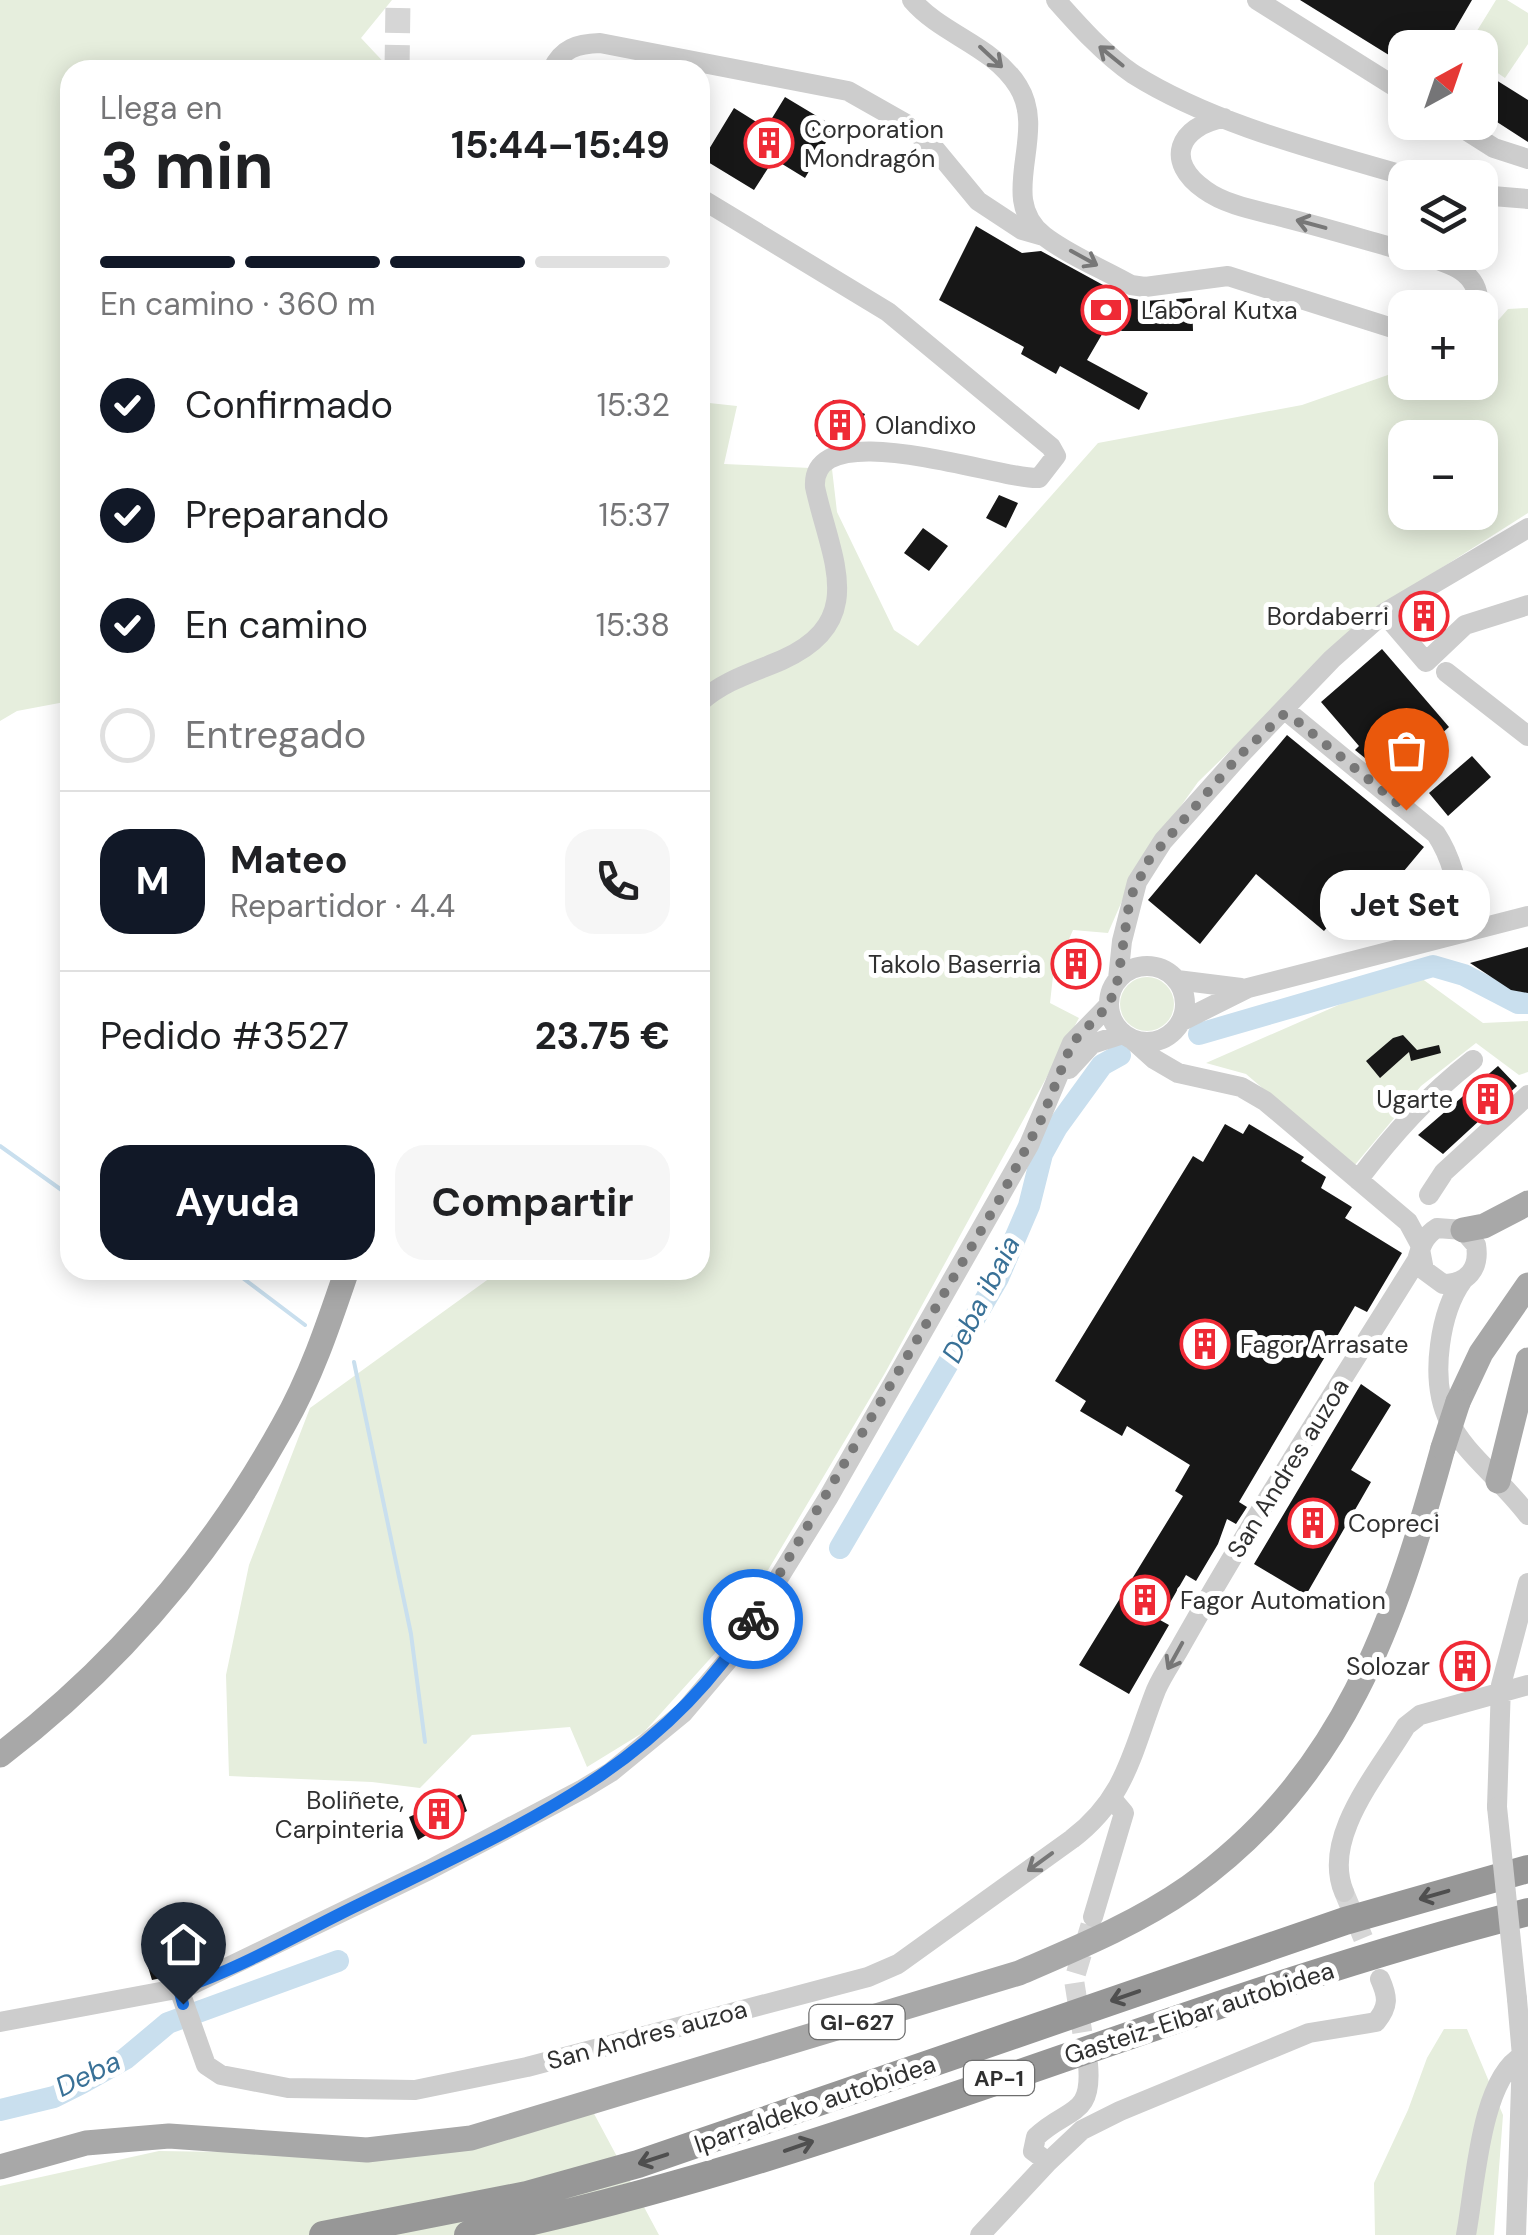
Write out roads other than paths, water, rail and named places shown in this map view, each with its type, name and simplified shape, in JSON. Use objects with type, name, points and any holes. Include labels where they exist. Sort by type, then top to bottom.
[{"type":"highway","name":"Iparraldeko autobidea","points":[[323,2235],[509,2198],[638,2164],[1345,1921],[1528,1869]]},
{"type":"highway","name":"Gasteiz-Eibar autobidea","points":[[468,2235],[653,2191],[786,2151],[1200,2011],[1442,1934],[1528,1912]]},
{"type":"main road","points":[[1449,1228],[1484,1226],[1528,1203]]},
{"type":"main road","points":[[0,1755],[63,1707],[146,1623],[219,1529],[284,1425],[344,1280]]},
{"type":"main road","name":"GI-627","points":[[0,2167],[86,2144],[169,2136],[367,2150],[472,2138],[1019,1973],[1103,1937],[1190,1886],[1240,1844],[1326,1746],[1360,1690],[1382,1642],[1401,1592],[1458,1402],[1481,1353],[1528,1285]]},
{"type":"main road","points":[[1498,1481],[1528,1360]]},
{"type":"street","points":[[912,0],[993,58],[1020,88],[1030,130],[1020,192],[1025,212],[1044,236]]},
{"type":"street","points":[[1056,0],[1100,47],[1132,72],[1177,98],[1224,118],[1388,170]]},
{"type":"street","points":[[1257,0],[1388,82]]},
{"type":"street","points":[[556,60],[568,48],[600,42],[691,60]]},
{"type":"street","points":[[710,64],[848,91],[908,126],[935,149],[978,201],[1022,230],[1044,236],[1131,285],[1145,287],[1228,276],[1388,327]]},
{"type":"street","points":[[1177,98],[1192,128]]},
{"type":"street","points":[[1224,118],[1192,128],[1182,141],[1181,159],[1190,178],[1206,191],[1388,247]]},
{"type":"street","points":[[1481,140],[1528,159]]},
{"type":"street","points":[[978,201],[996,202],[1020,192]]},
{"type":"street","points":[[1498,196],[1528,199]]},
{"type":"street","points":[[710,204],[914,331],[961,376],[1052,447],[1056,456],[1039,478],[1028,479],[959,462],[896,454],[831,456],[814,473],[839,586],[832,620],[816,640],[798,652],[725,682],[710,694]]},
{"type":"street","points":[[1463,270],[1478,290]]},
{"type":"street","points":[[1442,1332],[1437,1302],[1408,1222],[1264,1101],[1241,1087],[1178,1073],[1154,1059],[1110,1016],[1109,1005],[1118,979],[1130,898],[1149,860],[1260,734],[1384,614],[1528,528]]},
{"type":"street","points":[[1436,667],[1465,625],[1528,606]]},
{"type":"street","points":[[1384,614],[1436,667],[1528,736]]},
{"type":"street","points":[[1290,706],[1436,834],[1450,862],[1464,913],[1487,927]]},
{"type":"street","points":[[1437,938],[1456,914],[1458,902]]},
{"type":"street","points":[[1054,1091],[1080,1053],[1092,1044],[1128,1037],[1154,1042],[1248,988],[1528,916]]},
{"type":"street","points":[[1125,922],[1138,949],[1155,967],[1177,980],[1248,988]]},
{"type":"street","points":[[1118,979],[1135,968],[1155,967]]},
{"type":"street","points":[[1177,980],[1185,1000],[1174,1055],[1196,1075]]},
{"type":"street","points":[[0,2022],[184,2005],[611,1772],[683,1712],[728,1660],[792,1557],[984,1226],[1054,1091],[1072,1043],[1109,1005]]},
{"type":"street","points":[[1358,1180],[1396,1130],[1439,1086],[1474,1060]]},
{"type":"street","points":[[1404,1204],[1429,1195],[1444,1172],[1528,1095]]},
{"type":"street","points":[[1358,1180],[1471,1236],[1478,1255],[1476,1265],[1450,1301],[1442,1332],[1437,1391],[1443,1412],[1464,1446],[1528,1514]]},
{"type":"street","points":[[1429,1195],[1437,1216],[1449,1228]]},
{"type":"street","name":"San Andres auzoa","points":[[184,2005],[206,2065],[221,2075],[288,2088],[402,2090],[493,2072],[813,1994],[898,1964],[1072,1839],[1097,1820],[1114,1800],[1140,1742],[1157,1688],[1429,1233],[1449,1228]]},
{"type":"street","points":[[1427,1275],[1444,1284],[1463,1280]]},
{"type":"street","points":[[1516,2235],[1522,2056],[1497,1806],[1500,1694],[1528,1583]]},
{"type":"street","points":[[1344,1892],[1337,1865],[1344,1833],[1406,1726],[1420,1715],[1528,1685]]},
{"type":"street","name":"San Andres auzoa","points":[[1093,1918],[1124,1812],[1114,1800]]},
{"type":"street","points":[[980,2235],[1082,2130],[1308,2032],[1376,2022],[1385,2011],[1388,1995],[1380,1979]]},
{"type":"street","points":[[1466,2235],[1488,2112],[1509,2063],[1522,2056]]},
{"type":"street","points":[[1048,2162],[1032,2151],[1036,2138],[1084,2103],[1090,2088],[1088,2064]]},
{"type":"waterway","name":"Deba ibaia","points":[[1199,1034],[1433,966],[1464,975],[1518,1003],[1528,1003]]},
{"type":"waterway","name":"Deba ibaia","points":[[840,1548],[998,1278],[1029,1206],[1042,1154],[1057,1127],[1102,1065],[1120,1055]]},
{"type":"waterway","points":[[0,1146],[60,1189]]},
{"type":"waterway","points":[[245,1280],[305,1325]]},
{"type":"waterway","points":[[354,1362],[411,1634],[425,1742]]},
{"type":"waterway","name":"Deba","points":[[0,2110],[54,2097],[82,2083],[125,2059],[168,2023],[338,1961]]},
{"type":"tunnel","points":[[397,60],[398,0]]},
{"type":"tunnel","points":[[1344,1892],[1376,1969]]},
{"type":"tunnel","points":[[1087,2062],[1074,1980],[1093,1917]]},
{"type":"place","name":"Corporation Mondragón","points":[[769,143]]},
{"type":"place","name":"Laboral Kutxa","points":[[1106,310]]},
{"type":"place","name":"Olandixo","points":[[840,425]]},
{"type":"place","name":"Bordaberri","points":[[1424,616]]},
{"type":"place","name":"Jet Set","points":[[1406,810]]},
{"type":"place","name":"Takolo Baserria","points":[[1076,964]]},
{"type":"place","name":"Ugarte","points":[[1488,1099]]},
{"type":"place","name":"Fagor Arrasate","points":[[1205,1344]]},
{"type":"place","name":"Copreci","points":[[1313,1523]]},
{"type":"place","name":"Fagor Automation","points":[[1145,1600]]},
{"type":"place","name":"Solozar","points":[[1465,1666]]},
{"type":"place","name":"Boliñete, Carpinteria","points":[[439,1814]]}]
